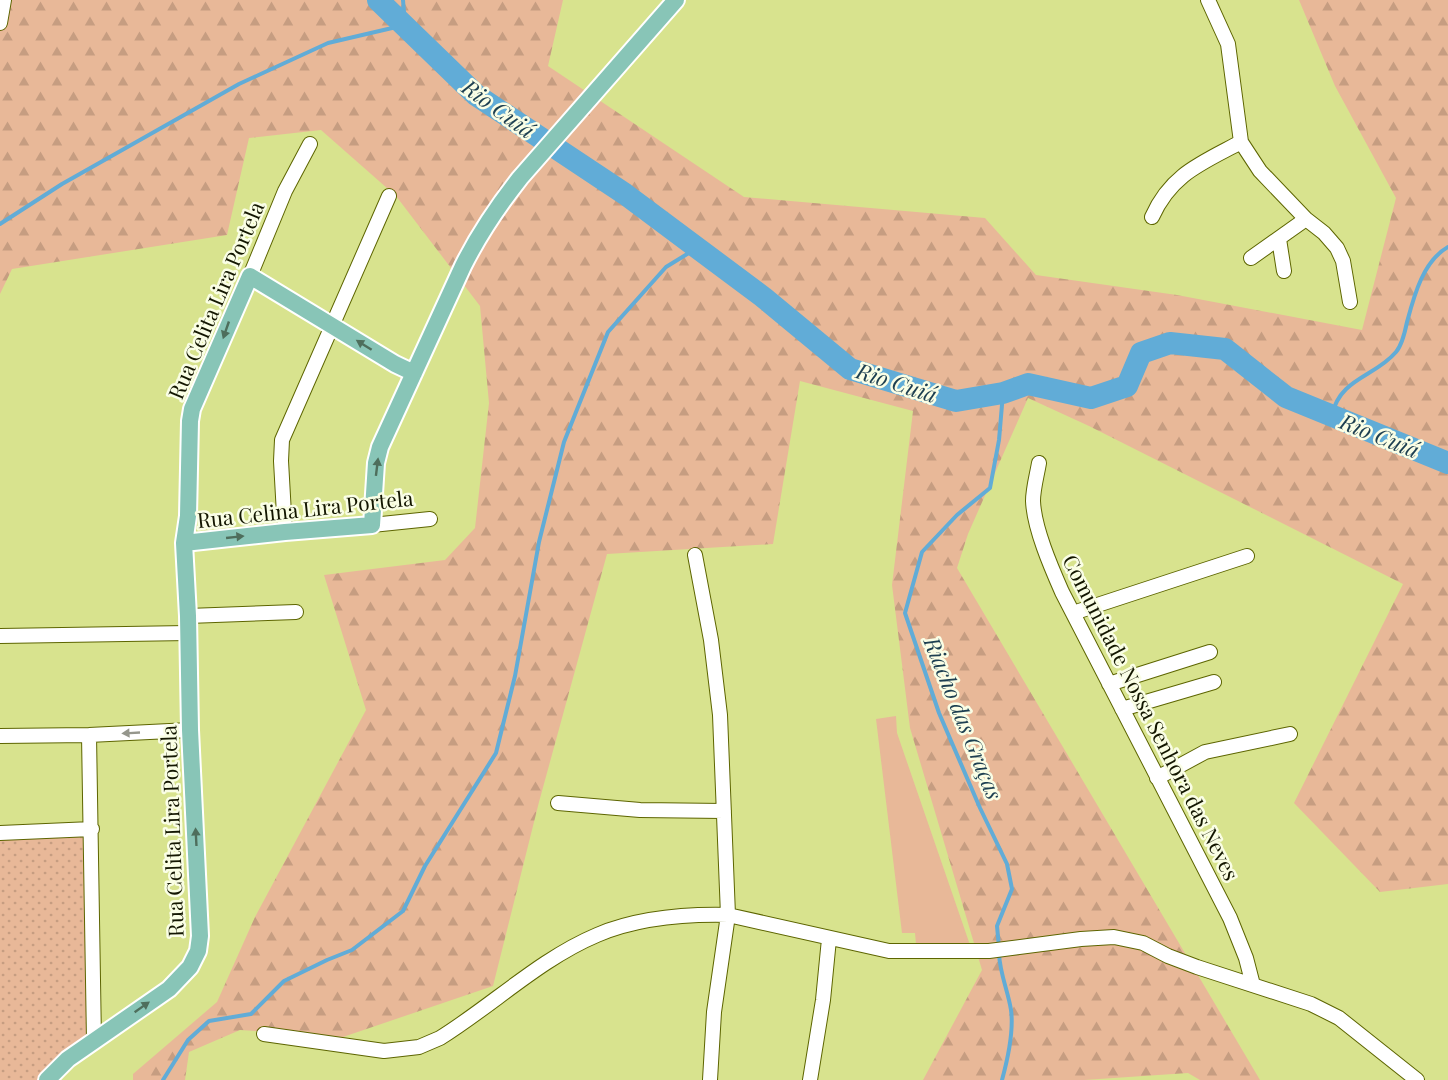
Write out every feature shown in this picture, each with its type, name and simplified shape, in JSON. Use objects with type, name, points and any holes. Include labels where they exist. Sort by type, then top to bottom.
[{"type":"main road","points":[[372,525],[376,463],[380,447],[478,236],[496,207],[520,178],[676,0]]},
{"type":"main road","points":[[250,276],[395,364],[411,378]]},
{"type":"main road","name":"Rua Celita Lira Portela","points":[[47,1080],[68,1059],[169,989],[190,967],[198,951],[201,936],[190,730],[188,625],[191,542],[188,516],[190,421],[192,409],[250,276]]},
{"type":"main road","name":"Rua Celina Lira Portela","points":[[191,542],[372,525]]},
{"type":"street","points":[[0,23],[4,0]]},
{"type":"street","points":[[1208,0],[1228,44],[1241,142],[1260,171],[1337,248],[1343,261],[1350,302]]},
{"type":"street","points":[[1152,217],[1160,199],[1182,176],[1241,142]]},
{"type":"street","name":"Rua Celita Lira Portela","points":[[250,276],[285,191],[310,144]]},
{"type":"street","points":[[285,532],[282,440],[390,196]]},
{"type":"street","points":[[1251,258],[1306,219]]},
{"type":"street","points":[[1279,239],[1284,271]]},
{"type":"street","name":"Comunidade Nossa Senhora das Neves","points":[[1039,463],[1033,501],[1049,562],[1109,684],[1230,918],[1246,958],[1253,985]]},
{"type":"street","name":"Rua Celina Lira Portela","points":[[372,525],[430,519]]},
{"type":"street","points":[[695,555],[711,640],[720,715],[728,915],[714,1012],[710,1080]]},
{"type":"street","points":[[1073,613],[1247,556]]},
{"type":"street","points":[[0,636],[188,625],[296,612]]},
{"type":"street","points":[[1109,684],[1210,652]]},
{"type":"street","points":[[1122,709],[1214,682]]},
{"type":"street","points":[[0,736],[89,735],[190,730]]},
{"type":"street","points":[[1157,778],[1205,752],[1290,734]]},
{"type":"street","points":[[89,735],[94,1041]]},
{"type":"street","points":[[558,803],[640,810],[724,811]]},
{"type":"street","points":[[0,833],[92,830]]},
{"type":"street","points":[[264,1034],[384,1051],[418,1047],[440,1038],[566,950],[598,934],[636,922],[707,914],[728,915],[889,951],[989,951],[1114,937],[1143,943],[1168,956],[1311,1004],[1339,1018],[1417,1080]]},
{"type":"street","points":[[810,1080],[823,1000],[829,939]]},
{"type":"green space","points":[[0,0],[563,0],[548,66],[744,197],[985,218],[1036,275],[1177,295],[1362,330],[1396,198],[1335,86],[1299,0],[1448,0],[1448,884],[1380,892],[1294,803],[1403,584],[1089,426],[1028,398],[968,534],[957,568],[1260,1080],[1200,1080],[1188,1073],[1084,1080],[923,1080],[982,970],[910,728],[892,585],[913,411],[800,381],[773,544],[607,554],[539,802],[493,986],[343,1037],[240,1030],[189,1052],[185,1080],[133,1080],[133,1074],[217,1002],[255,917],[366,710],[324,575],[445,560],[475,528],[489,403],[480,306],[396,196],[321,130],[249,138],[227,235],[12,269],[0,294]]},
{"type":"green space","points":[[896,716],[897,733],[970,945],[916,944],[915,933],[902,933],[876,719]]},
{"type":"green space","points":[[91,834],[92,1029],[41,1080],[0,1080],[0,840]]},
{"type":"waterway","name":"Rio Cuiá","points":[[378,0],[476,95],[625,194],[763,297],[850,369],[956,401],[1003,393],[1028,384],[1091,398],[1127,386],[1141,353],[1170,343],[1225,349],[1286,397],[1448,463]]},
{"type":"waterway","points":[[0,224],[62,184],[239,84],[328,43],[405,25],[403,0]]},
{"type":"waterway","points":[[1332,415],[1342,393],[1350,385],[1388,360],[1398,349],[1421,280],[1432,261],[1448,247]]},
{"type":"waterway","points":[[163,1080],[188,1040],[209,1021],[251,1014],[284,981],[352,950],[403,911],[425,866],[496,753],[515,676],[539,542],[564,442],[608,332],[666,267],[697,248]]},
{"type":"waterway","name":"Riacho das Graças","points":[[999,947],[997,926],[1012,889],[1007,864],[939,713],[905,613],[922,552],[957,515],[990,488],[999,440],[1003,393]]},
{"type":"waterway","name":"Riacho das Graças","points":[[999,954],[1012,1018],[1010,1045],[1002,1080]]}]
